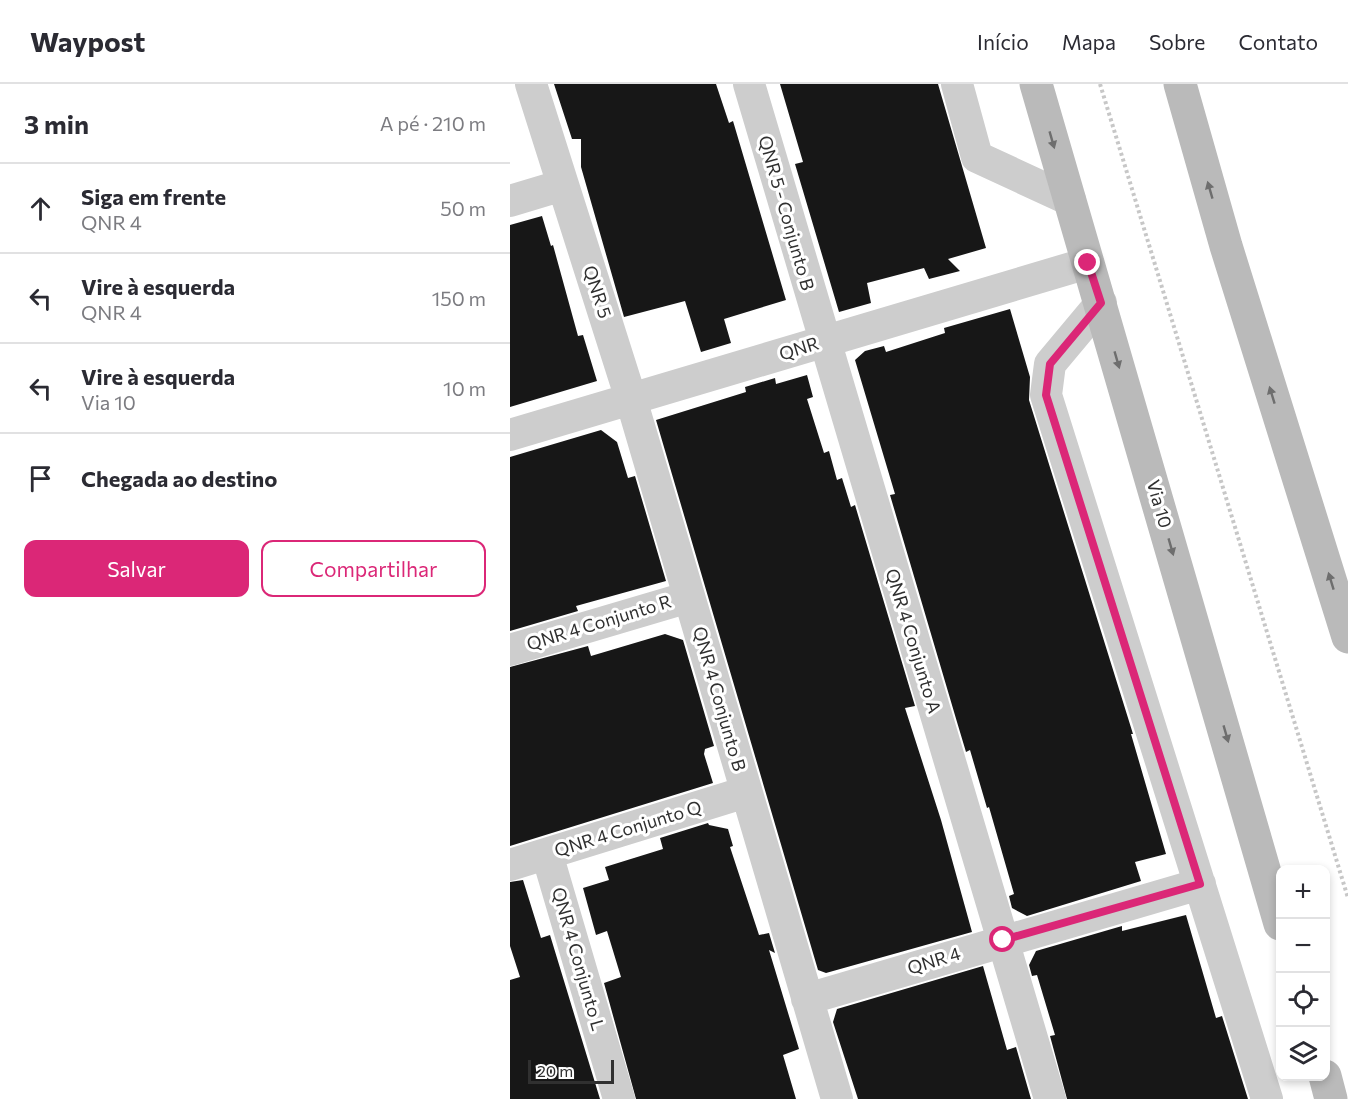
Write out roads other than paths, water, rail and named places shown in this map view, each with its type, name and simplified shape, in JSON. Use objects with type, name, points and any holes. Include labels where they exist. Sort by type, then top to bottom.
[{"type":"main road","name":"Via 10","points":[[1036,84],[1280,919]]},
{"type":"main road","points":[[1180,84],[1226,246],[1348,637]]},
{"type":"main road","points":[[1326,1081],[1331,1099]]},
{"type":"street","name":"QNR 5","points":[[531,84],[631,399]]},
{"type":"street","name":"QNR 5 - Conjunto B","points":[[749,84],[824,342]]},
{"type":"street","points":[[957,84],[977,158],[1070,200]]},
{"type":"street","points":[[510,201],[563,185]]},
{"type":"street","name":"QNR","points":[[510,435],[1088,263]]},
{"type":"street","points":[[1101,303],[1050,364],[1046,395],[1266,1099]]},
{"type":"street","name":"QNR 4 Conjunto A","points":[[824,342],[1050,1099]]},
{"type":"street","name":"QNR 4 Conjunto B","points":[[631,399],[837,1099]]},
{"type":"street","name":"QNR 4 Conjunto R","points":[[510,650],[689,597]]},
{"type":"street","name":"QNR 4 Conjunto Q","points":[[510,865],[746,792]]},
{"type":"street","name":"QNR 4 Conjunto L","points":[[547,854],[619,1099]]},
{"type":"street","name":"QNR 4","points":[[807,999],[1200,884]]}]
